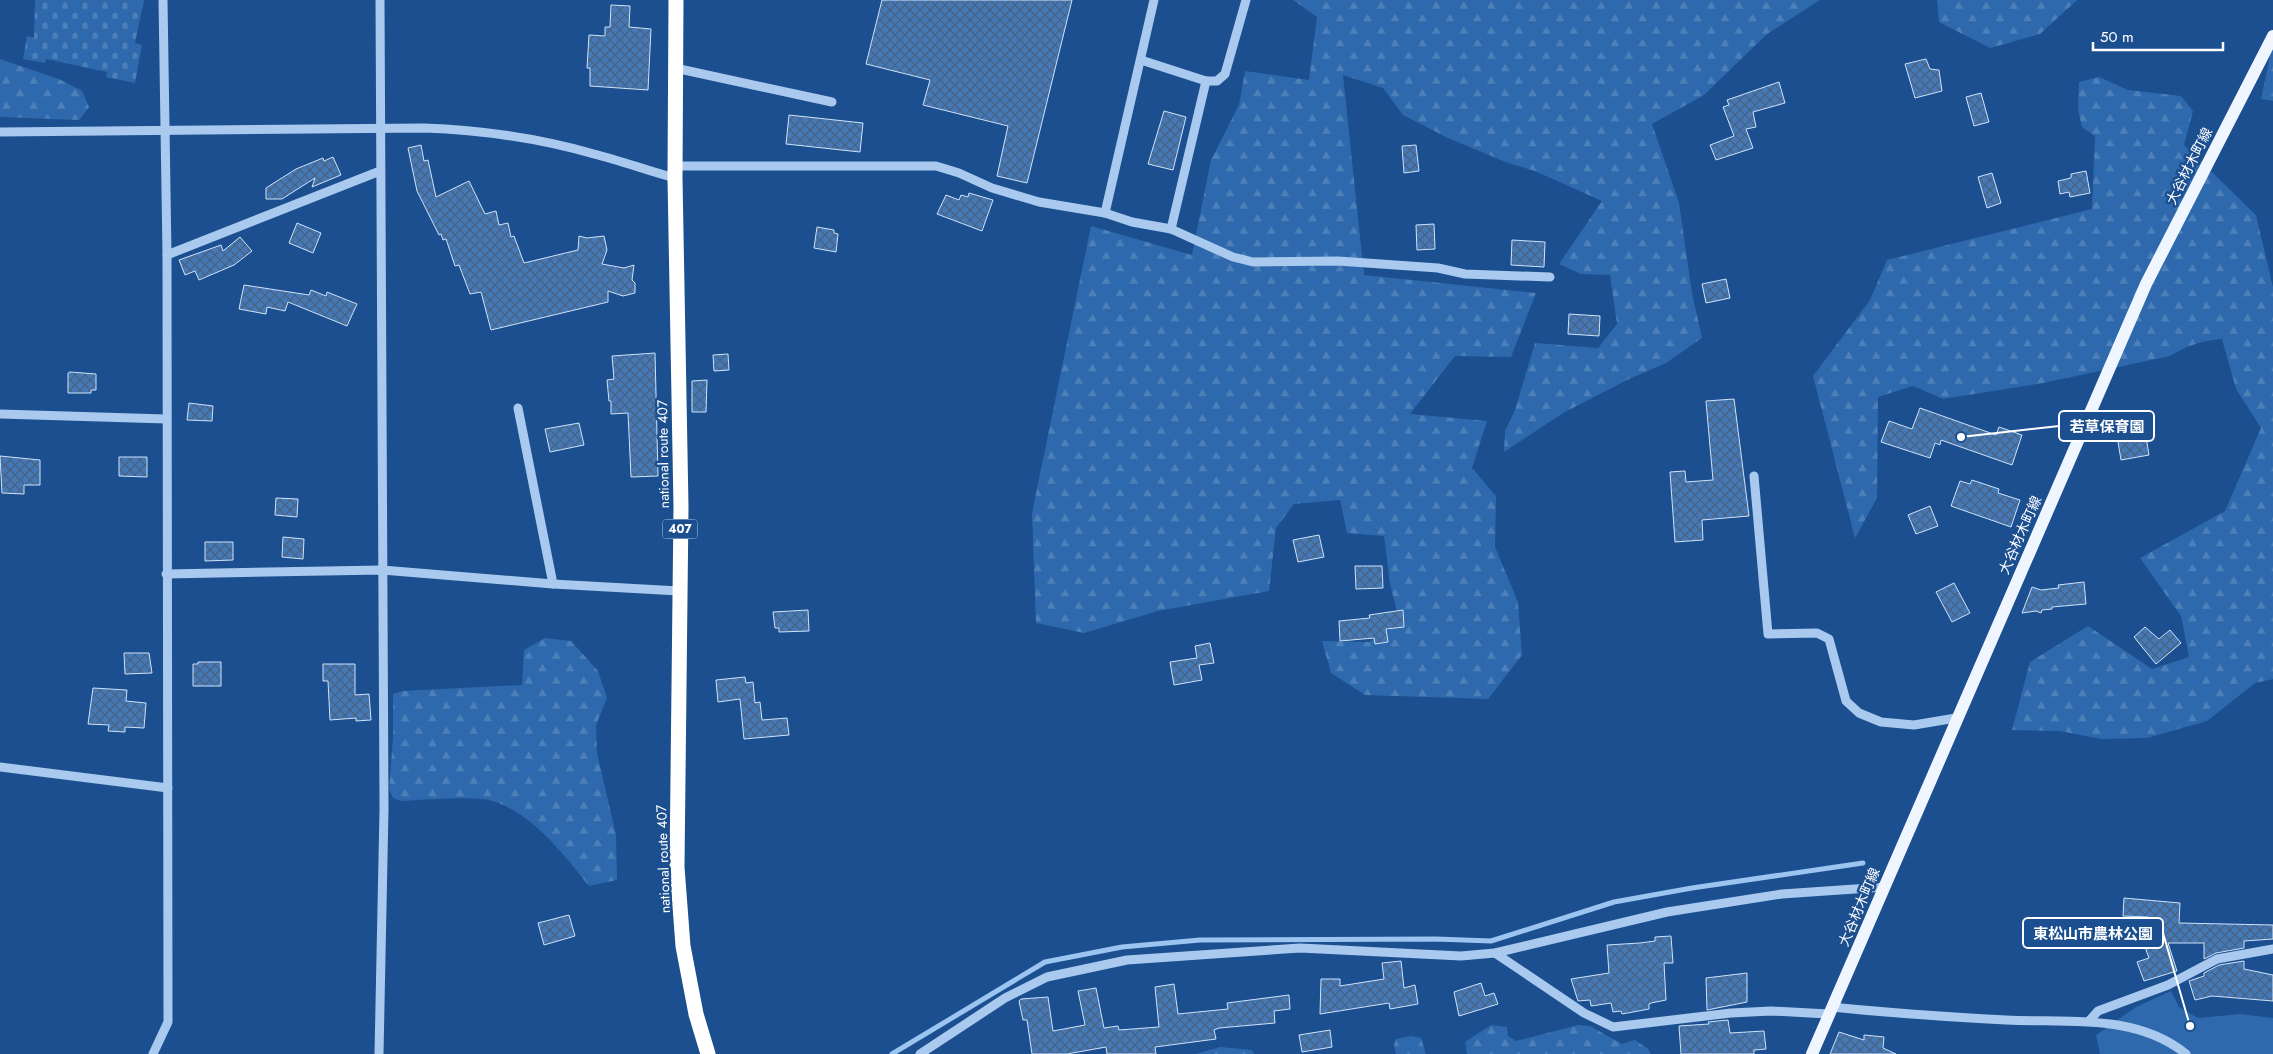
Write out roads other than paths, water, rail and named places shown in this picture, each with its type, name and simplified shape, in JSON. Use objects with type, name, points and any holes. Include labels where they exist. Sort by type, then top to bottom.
[{"type":"highway","name":"national route 407","points":[[676,0],[676,172],[681,507],[677,867],[683,946],[696,1014],[708,1054]]},
{"type":"main road","name":"大谷材木町線","points":[[1812,1054],[1956,718],[2146,284],[2273,36]]},
{"type":"street","points":[[153,1054],[168,1022],[164,0]]},
{"type":"street","points":[[379,1054],[384,809],[380,0]]},
{"type":"street","points":[[1105,213],[1154,0]]},
{"type":"street","points":[[1141,60],[1206,81],[1217,81],[1226,74],[1246,0]]},
{"type":"street","points":[[675,68],[832,102]]},
{"type":"street","points":[[1171,229],[1206,81]]},
{"type":"street","points":[[0,132],[476,130],[528,138],[676,172],[936,166],[959,173],[992,188],[1038,202],[1105,213],[1132,222],[1171,229],[1233,257],[1253,262],[1338,261],[1438,268],[1465,274],[1550,277]]},
{"type":"street","points":[[166,255],[380,171]]},
{"type":"street","points":[[518,408],[553,584]]},
{"type":"street","points":[[0,414],[166,419]]},
{"type":"street","points":[[1754,476],[1768,634],[1817,633],[1829,639],[1846,701],[1859,713],[1881,722],[1914,725],[1956,718]]},
{"type":"street","points":[[166,574],[382,570],[679,592]]},
{"type":"street","points":[[0,767],[168,788]]},
{"type":"street","points":[[920,1054],[1005,998],[1047,977],[1110,963],[1202,953],[1300,948],[1460,956],[1495,953],[1667,912],[1782,894],[1884,887]]},
{"type":"street","points":[[2089,1021],[2098,1011],[2168,985],[2217,959],[2273,949]]},
{"type":"street","points":[[1495,953],[1584,1013],[1613,1027],[1731,1013],[1830,1010],[2008,1020],[2089,1021],[2140,1031],[2161,1039],[2186,1054]]},
{"type":"waterway","points":[[892,1054],[1045,962],[1122,947],[1200,940],[1436,939],[1491,941],[1614,902],[1692,888],[1863,863]]},
{"type":"place","name":"若草保育園","points":[[1961,437]]},
{"type":"place","name":"東松山市農林公園","points":[[2190,1026]]}]
